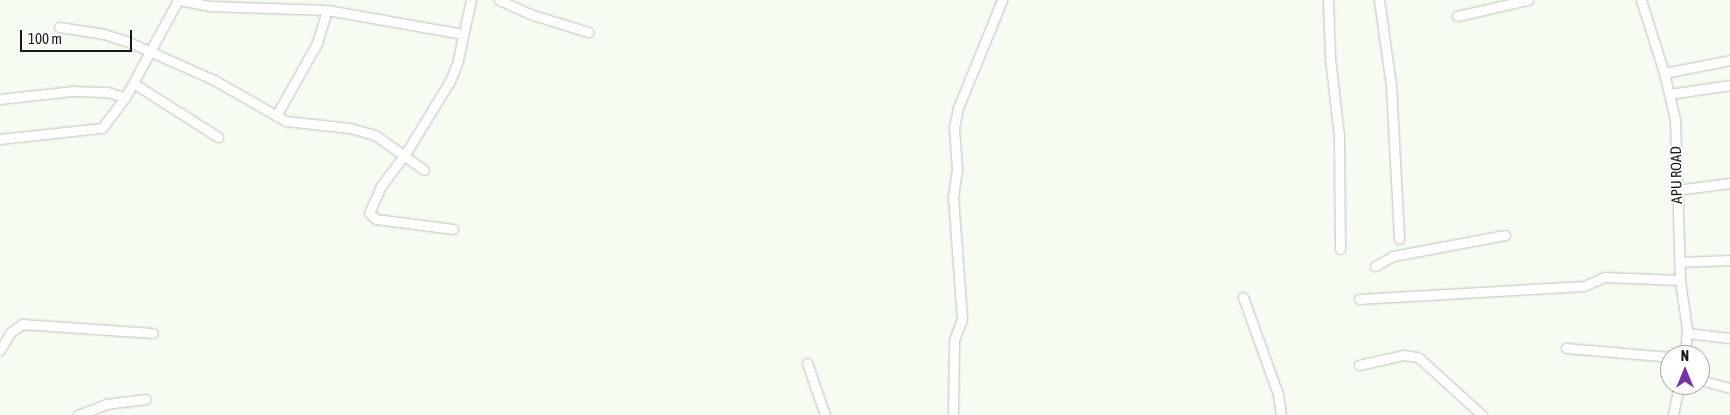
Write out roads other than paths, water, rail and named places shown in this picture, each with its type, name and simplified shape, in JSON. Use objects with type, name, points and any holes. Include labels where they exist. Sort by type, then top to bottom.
[{"type":"street","points":[[0,139],[102,128],[125,98],[179,0],[210,6],[327,10],[463,34]]},
{"type":"street","points":[[453,229],[371,217],[369,212],[380,186],[404,156],[450,81],[471,0]]},
{"type":"street","points":[[499,0],[533,15],[588,32]]},
{"type":"street","points":[[953,415],[954,340],[962,319],[953,197],[956,169],[954,128],[958,108],[1002,0]]},
{"type":"street","points":[[1328,0],[1330,58],[1339,136],[1340,249]]},
{"type":"street","points":[[1379,0],[1391,85],[1399,239]]},
{"type":"street","points":[[1457,16],[1528,0]]},
{"type":"street","name":"APU ROAD","points":[[1641,0],[1664,73],[1675,119],[1679,262],[1687,333],[1686,345]]},
{"type":"street","points":[[276,116],[317,43],[327,10]]},
{"type":"street","points":[[59,27],[104,34],[150,52],[235,91],[276,116],[301,124],[362,131],[390,144],[424,170]]},
{"type":"street","points":[[1664,73],[1730,60]]},
{"type":"street","points":[[133,83],[218,137]]},
{"type":"street","points":[[1669,94],[1730,84]]},
{"type":"street","points":[[0,99],[72,91],[108,92],[125,98]]},
{"type":"street","points":[[1676,190],[1730,183]]},
{"type":"street","points":[[1376,266],[1393,256],[1505,235]]},
{"type":"street","points":[[1679,262],[1730,260]]},
{"type":"street","points":[[1359,299],[1584,286],[1604,278],[1680,280]]},
{"type":"street","points":[[1243,297],[1278,394],[1281,415]]},
{"type":"street","points":[[0,350],[11,332],[22,324],[153,333]]},
{"type":"street","points":[[1687,333],[1730,338]]},
{"type":"street","points":[[1566,348],[1660,356]]},
{"type":"street","points":[[1359,365],[1403,355],[1418,357],[1479,414]]},
{"type":"street","points":[[807,363],[825,415]]},
{"type":"street","points":[[1710,383],[1730,388]]},
{"type":"street","points":[[1672,415],[1677,395]]},
{"type":"street","points":[[78,415],[106,404],[146,399]]}]
